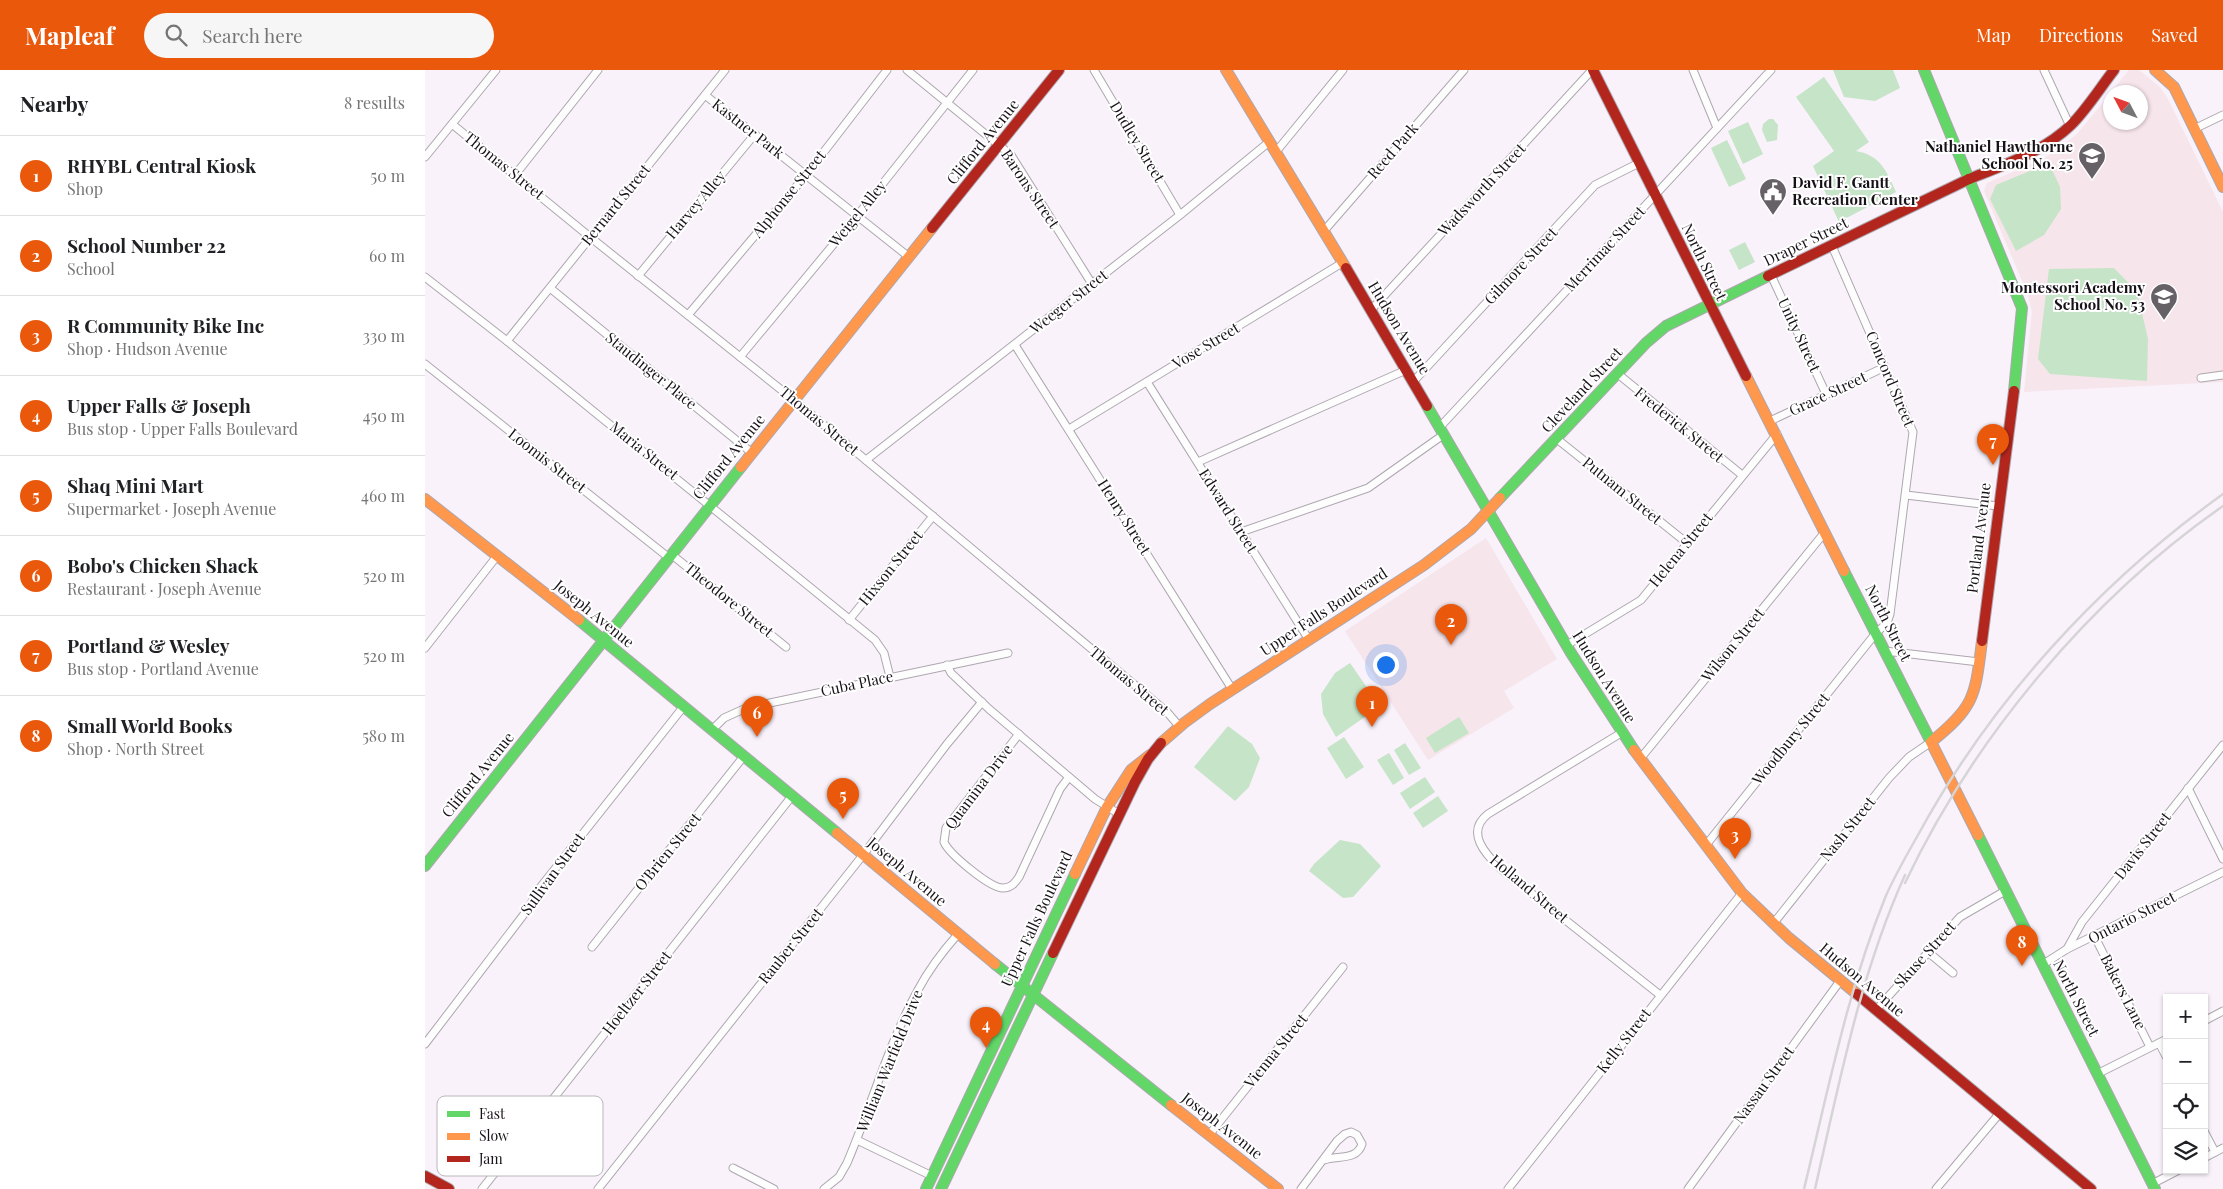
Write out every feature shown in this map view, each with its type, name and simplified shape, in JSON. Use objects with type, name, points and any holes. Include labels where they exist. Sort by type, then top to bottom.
[{"type":"main road","name":"Clifford Avenue","points":[[427,860],[555,703],[603,639],[751,453],[1059,70]]},
{"type":"main road","name":"Hudson Avenue","points":[[1226,70],[1407,370],[1441,432],[1621,733],[1742,893],[1773,924],[2091,1189]]},
{"type":"main road","name":"North Street","points":[[1593,70],[2153,1186]]},
{"type":"main road","name":"Portland Avenue","points":[[1924,70],[2022,308],[2015,382],[1979,662],[1972,699],[1951,726],[1931,742]]},
{"type":"main road","name":"Draper Street","points":[[1709,304],[1969,179],[2040,147],[2070,126],[2114,70]]},
{"type":"main road","points":[[2155,70],[2174,87],[2223,187]]},
{"type":"main road","name":"Cleveland Street","points":[[1488,511],[1656,334],[1669,324],[1709,304]]},
{"type":"main road","name":"Joseph Avenue","points":[[425,500],[603,639],[958,934],[1278,1189]]},
{"type":"main road","name":"Upper Falls Boulevard","points":[[925,1189],[1107,807],[1131,770],[1151,754],[1179,726],[1445,551],[1488,511]]},
{"type":"main road","name":"Upper Falls Boulevard","points":[[941,1189],[1119,814],[1151,754]]},
{"type":"main road","points":[[425,1176],[445,1188]]},
{"type":"street","points":[[425,157],[495,70]]},
{"type":"street","points":[[515,175],[598,70]]},
{"type":"street","name":"Bernard Street","points":[[507,341],[725,70]]},
{"type":"street","name":"Alphonse Street","points":[[688,315],[806,175],[887,70]]},
{"type":"street","name":"Barons Street","points":[[907,70],[999,144],[1014,160],[1092,284]]},
{"type":"street","name":"Weigel Alley","points":[[740,357],[857,216],[973,70]]},
{"type":"street","name":"Dudley Street","points":[[1094,70],[1180,215]]},
{"type":"street","points":[[1275,153],[1343,70]]},
{"type":"street","name":"Reed Park","points":[[1323,232],[1464,70]]},
{"type":"street","name":"Wadsworth Street","points":[[1371,310],[1593,70]]},
{"type":"street","points":[[1693,70],[1717,128]]},
{"type":"street","name":"Merrimac Street","points":[[1241,532],[1367,488],[1441,432],[1655,195],[1771,70]]},
{"type":"street","points":[[2045,70],[2070,126]]},
{"type":"street","name":"Kastner Park","points":[[705,95],[909,257]]},
{"type":"street","points":[[2194,129],[2223,115]]},
{"type":"street","name":"Thomas Street","points":[[452,124],[794,400],[1167,712],[1179,726]]},
{"type":"street","name":"Harvey Alley","points":[[638,276],[755,134]]},
{"type":"street","name":"Weeger Street","points":[[866,460],[1180,215],[1269,142]]},
{"type":"street","name":"Gilmore Street","points":[[1413,382],[1595,185],[1639,163]]},
{"type":"street","name":"Concord Street","points":[[1832,246],[1913,432],[1890,614],[1887,623],[1876,633]]},
{"type":"street","name":"Vose Street","points":[[1069,429],[1342,263]]},
{"type":"street","name":"Unity Street","points":[[1771,275],[1827,394]]},
{"type":"street","name":"Maria Street","points":[[425,277],[710,505],[879,644],[886,657],[890,677]]},
{"type":"street","name":"Staudinger Place","points":[[550,288],[751,453]]},
{"type":"street","name":"Henry Street","points":[[1015,345],[1233,689]]},
{"type":"street","name":"Loomis Street","points":[[425,364],[670,555]]},
{"type":"street","name":"Grace Street","points":[[1770,422],[1885,366]]},
{"type":"street","points":[[1198,462],[1407,370]]},
{"type":"street","name":"Frederick Street","points":[[1618,374],[1742,475]]},
{"type":"street","points":[[2201,378],[2223,375]]},
{"type":"street","name":"Edward Street","points":[[1147,382],[1309,640]]},
{"type":"street","name":"Helena Street","points":[[1567,645],[1641,600],[1777,434]]},
{"type":"street","name":"Putnam Street","points":[[1557,439],[1687,543]]},
{"type":"street","points":[[1906,495],[1998,506]]},
{"type":"street","name":"Hixson Street","points":[[849,620],[933,516]]},
{"type":"street","name":"Wilson Street","points":[[1640,759],[1825,532]]},
{"type":"street","name":"Theodore Street","points":[[670,555],[787,647]]},
{"type":"street","points":[[425,648],[497,556]]},
{"type":"street","name":"Woodbury Street","points":[[1706,845],[1876,633]]},
{"type":"street","points":[[1885,651],[1979,662]]},
{"type":"street","name":"Cuba Place","points":[[712,730],[724,718],[743,709],[1008,653]]},
{"type":"street","points":[[947,666],[982,702],[1019,734],[1107,807],[1119,814]]},
{"type":"street","name":"Rauber Street","points":[[598,1189],[982,702]]},
{"type":"street","name":"Sullivan Street","points":[[425,1044],[528,909],[539,889],[684,706]]},
{"type":"street","name":"Holland Street","points":[[1621,733],[1488,814],[1478,824],[1477,830],[1485,850],[1501,869],[1660,995]]},
{"type":"street","name":"Quamina Drive","points":[[1019,734],[946,828],[944,842],[950,852],[992,885],[1001,888],[1011,886],[1019,877],[1060,790],[1069,776]]},
{"type":"street","name":"Nash Street","points":[[1773,924],[1889,778],[1909,757],[1931,742]]},
{"type":"street","name":"Davis Street","points":[[2067,949],[2082,922],[2223,745]]},
{"type":"street","name":"O'Brien Street","points":[[592,947],[744,756]]},
{"type":"street","points":[[2209,762],[2223,756]]},
{"type":"street","points":[[2188,788],[2223,859]]},
{"type":"street","name":"Hoeltzer Street","points":[[555,1096],[792,796]]},
{"type":"street","name":"Ontario Street","points":[[2042,965],[2067,949],[2095,937],[2223,872]]},
{"type":"street","name":"Skuse Street","points":[[1876,1010],[1960,917],[2005,891]]},
{"type":"street","name":"Kelly Street","points":[[1508,1189],[1742,893]]},
{"type":"street","name":"William Warfield Drive","points":[[825,1189],[835,1182],[842,1173],[912,1001],[931,968],[958,934]]},
{"type":"street","name":"Bakers Lane","points":[[2095,937],[2150,1047]]},
{"type":"street","points":[[1928,952],[1953,974]]},
{"type":"street","name":"Vienna Street","points":[[1209,1135],[1343,967]]},
{"type":"street","name":"Nassau Street","points":[[1688,1189],[1841,981]]},
{"type":"street","points":[[2208,1019],[2223,1011]]},
{"type":"street","points":[[2097,1074],[2163,1041]]},
{"type":"street","points":[[2159,1043],[2163,1050]]},
{"type":"street","points":[[1936,1189],[1999,1114]]},
{"type":"street","points":[[1301,1189],[1323,1160],[1345,1134],[1351,1132],[1362,1144],[1357,1154],[1337,1156],[1323,1160]]},
{"type":"street","points":[[2208,1139],[2215,1152]]},
{"type":"street","points":[[857,1140],[932,1176]]},
{"type":"street","points":[[2208,1156],[2223,1148]]},
{"type":"street","points":[[733,1168],[774,1189]]},
{"type":"street","points":[[2153,1186],[2172,1174]]},
{"type":"street","name":"Hoeltzer Street","points":[[481,1189],[491,1176]]},
{"type":"shaded area","points":[[2129,70],[2139,70],[2160,87],[2168,99],[2223,212],[2223,382],[2024,392],[2032,312],[2028,295],[1984,191],[1987,183],[2045,158],[2061,147],[2077,134],[2103,103],[2103,130],[2148,130],[2148,85],[2117,85]]},
{"type":"shaded area","points":[[1486,538],[1557,659],[1504,691],[1514,708],[1428,760],[1345,631]]},
{"type":"green space","points":[[1833,70],[1893,70],[1900,88],[1875,101],[1844,97]]},
{"type":"green space","points":[[1824,77],[1869,142],[1856,151],[1871,156],[1882,165],[1896,192],[1839,222],[1813,166],[1834,151],[1796,97]]},
{"type":"green space","points":[[1769,119],[1773,119],[1778,125],[1777,140],[1767,142],[1762,130],[1763,124]]},
{"type":"green space","points":[[1748,122],[1763,154],[1743,164],[1728,131]]},
{"type":"green space","points":[[1727,140],[1746,179],[1729,187],[1711,148]]},
{"type":"green space","points":[[2049,163],[2060,187],[2061,209],[2044,235],[2016,251],[1990,199],[1996,185]]},
{"type":"green space","points":[[1745,242],[1755,262],[1739,270],[1729,250]]},
{"type":"green space","points":[[2114,268],[2137,292],[2148,339],[2147,381],[2050,374],[2038,359],[2049,269]]},
{"type":"green space","points":[[1350,663],[1375,699],[1372,712],[1336,737],[1323,714],[1321,694],[1335,673]]},
{"type":"green space","points":[[1459,717],[1469,733],[1435,753],[1426,738]]},
{"type":"green space","points":[[1228,726],[1252,744],[1260,758],[1249,787],[1235,801],[1194,767]]},
{"type":"green space","points":[[1344,737],[1364,767],[1346,779],[1327,748]]},
{"type":"green space","points":[[1405,743],[1421,768],[1409,775],[1394,750]]},
{"type":"green space","points":[[1389,753],[1404,778],[1393,785],[1377,760]]},
{"type":"green space","points":[[1425,777],[1435,792],[1410,809],[1400,793]]},
{"type":"green space","points":[[1438,796],[1448,811],[1423,828],[1413,813]]},
{"type":"green space","points":[[1340,840],[1360,844],[1381,866],[1353,897],[1343,898],[1309,871]]},
{"type":"railway","points":[[1804,1189],[1839,1042],[1872,933],[1896,874],[1947,786],[1979,738],[2051,648],[2133,566],[2223,494]]},
{"type":"railway","points":[[1905,883],[1933,829],[1965,775],[2001,724],[2040,674],[2127,583],[2174,543],[2223,506]]},
{"type":"railway","points":[[1815,1189],[1842,1070],[1863,990],[1875,951],[1905,875]]},
{"type":"traffic: fast","points":[[1924,70],[2022,308],[2014,391]]},
{"type":"traffic: fast","points":[[1500,498],[1646,343],[1666,326],[1768,276]]},
{"type":"traffic: fast","points":[[1427,406],[1571,653],[1634,750]]},
{"type":"traffic: fast","points":[[425,866],[741,467]]},
{"type":"traffic: fast","points":[[1844,571],[1931,742]]},
{"type":"traffic: fast","points":[[579,620],[837,833]]},
{"type":"traffic: fast","points":[[1978,835],[2155,1189]]},
{"type":"traffic: fast","points":[[926,1189],[1075,874]]},
{"type":"traffic: fast","points":[[941,1189],[1053,953]]},
{"type":"traffic: fast","points":[[995,964],[1171,1105]]},
{"type":"traffic: slow","points":[[1226,70],[1346,268]]},
{"type":"traffic: slow","points":[[2155,70],[2174,87],[2223,187]]},
{"type":"traffic: slow","points":[[741,467],[932,228]]},
{"type":"traffic: slow","points":[[1746,376],[1844,571]]},
{"type":"traffic: slow","points":[[1161,743],[1210,704],[1424,565],[1471,529],[1500,498]]},
{"type":"traffic: slow","points":[[425,499],[579,620]]},
{"type":"traffic: slow","points":[[1978,835],[1931,742],[1957,719],[1971,698],[1975,687],[1982,641]]},
{"type":"traffic: slow","points":[[1634,750],[1742,893],[1789,938],[1857,994]]},
{"type":"traffic: slow","points":[[1075,874],[1107,807],[1131,770],[1150,755]]},
{"type":"traffic: slow","points":[[837,833],[995,964]]},
{"type":"traffic: slow","points":[[1171,1105],[1278,1189]]},
{"type":"traffic: jam","points":[[932,228],[1059,70]]},
{"type":"traffic: jam","points":[[1593,70],[1746,376]]},
{"type":"traffic: jam","points":[[1969,179],[2023,157],[2060,134],[2082,112],[2114,70]]},
{"type":"traffic: jam","points":[[1768,276],[1969,179]]},
{"type":"traffic: jam","points":[[1346,268],[1427,406]]},
{"type":"traffic: jam","points":[[1982,641],[2014,391]]},
{"type":"traffic: jam","points":[[1053,953],[1135,782],[1148,759],[1161,743]]},
{"type":"traffic: jam","points":[[1857,994],[2091,1189]]},
{"type":"traffic: jam","points":[[425,1176],[449,1189]]},
{"type":"place","name":"Nathaniel Hawthorne School No. 25","points":[[2092,180]]},
{"type":"place","name":"David F. Gantt Recreation Center","points":[[1773,216]]},
{"type":"place","name":"Montessori Academy School No. 53","points":[[2164,321]]},
{"type":"place","name":"Portland & Wesley","points":[[1993,465]]},
{"type":"place","name":"School Number 22","points":[[1451,645]]},
{"type":"place","name":"RHYBL Central Kiosk","points":[[1372,727]]},
{"type":"place","name":"Bobo's Chicken Shack","points":[[757,737]]},
{"type":"place","name":"Shaq Mini Mart","points":[[843,819]]},
{"type":"place","name":"R Community Bike Inc","points":[[1735,859]]},
{"type":"place","name":"Small World Books","points":[[2022,966]]},
{"type":"place","name":"Upper Falls & Joseph","points":[[986,1048]]}]
